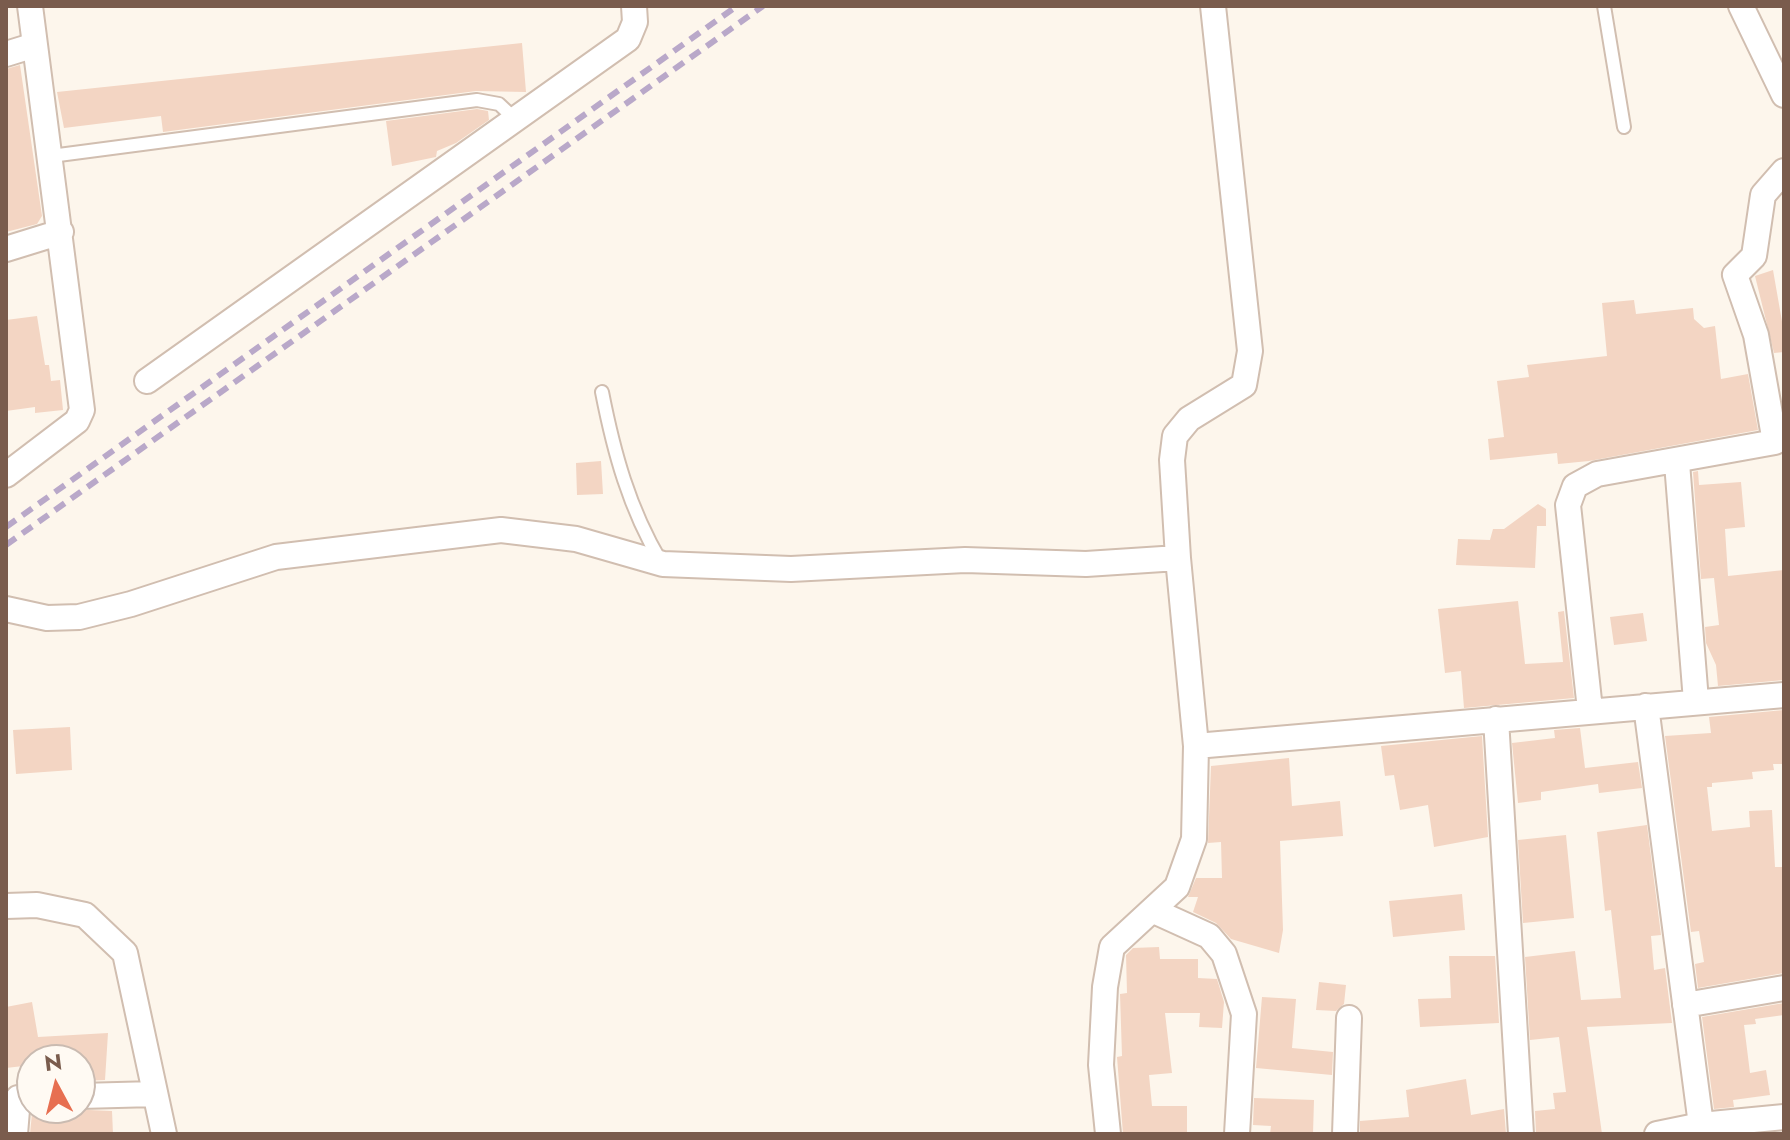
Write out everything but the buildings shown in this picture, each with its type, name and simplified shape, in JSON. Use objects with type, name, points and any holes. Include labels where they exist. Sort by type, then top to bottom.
[{"type":"street","points":[[6,475],[77,421],[82,410],[30,6]]},
{"type":"street","points":[[147,381],[628,39],[635,22],[634,6]]},
{"type":"street","points":[[1108,1134],[1101,1065],[1105,987],[1112,947],[1177,887],[1194,839],[1196,746],[1178,558],[1172,460],[1175,436],[1189,419],[1244,385],[1250,351],[1213,6]]},
{"type":"street","points":[[1741,6],[1784,95]]},
{"type":"street","points":[[6,54],[35,45]]},
{"type":"street","points":[[1590,710],[1568,505],[1575,486],[1597,474],[1677,463],[1775,442],[1756,335],[1735,275],[1754,256],[1763,195],[1784,171]]},
{"type":"street","points":[[6,249],[61,232]]},
{"type":"street","points":[[1677,463],[1696,701]]},
{"type":"street","points":[[6,609],[47,618],[79,617],[276,557],[501,530],[576,539],[663,564],[791,569],[965,560],[1086,564],[1178,558]]},
{"type":"street","points":[[1196,746],[1784,695]]},
{"type":"street","points":[[1646,706],[1701,1125]]},
{"type":"street","points":[[1496,719],[1521,1134]]},
{"type":"street","points":[[6,906],[37,905],[85,915],[125,953],[164,1134]]},
{"type":"street","points":[[1154,911],[1209,936],[1224,954],[1244,1014],[1237,1134]]},
{"type":"street","points":[[1685,1005],[1784,988]]},
{"type":"street","points":[[1345,1134],[1349,1018]]},
{"type":"street","points":[[96,1096],[155,1094]]},
{"type":"street","points":[[1657,1134],[1701,1125],[1784,1117]]},
{"type":"lane","points":[[1604,6],[1624,127]]},
{"type":"lane","points":[[51,156],[477,100],[499,104],[516,120]]},
{"type":"lane","points":[[602,392],[623,482],[639,525],[663,564]]},
{"type":"railway","points":[[6,527],[737,6]]},
{"type":"railway","points":[[6,545],[763,6]]}]
